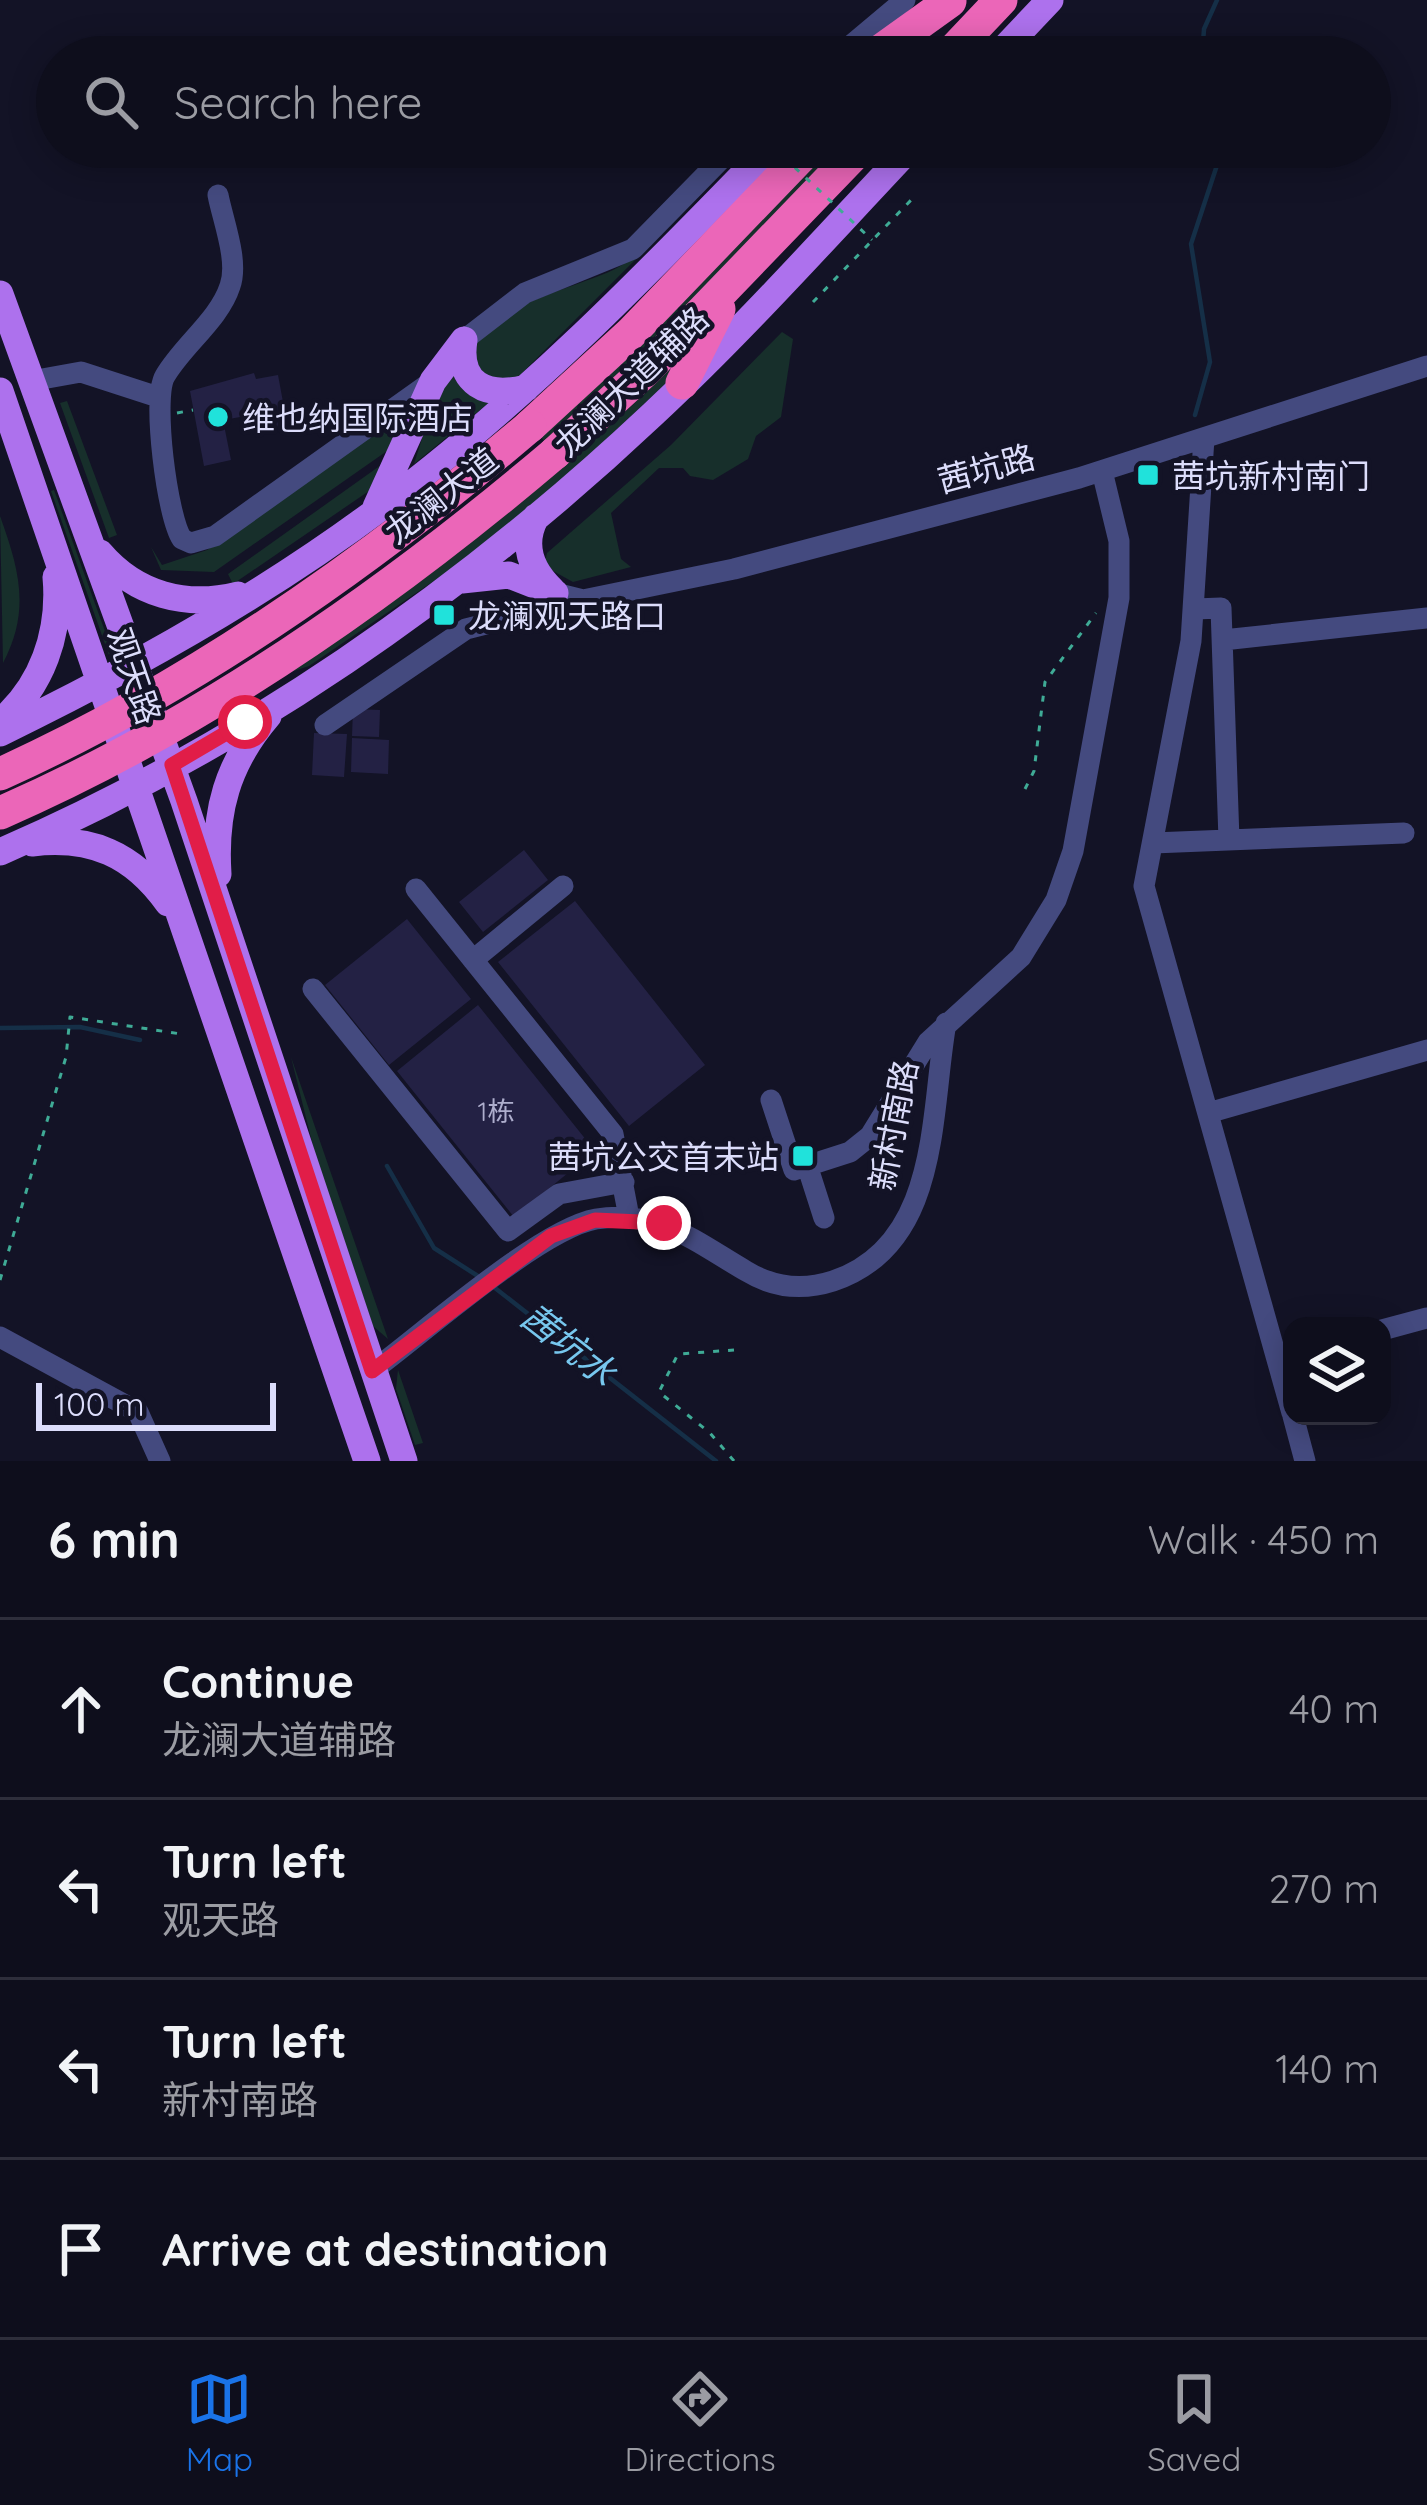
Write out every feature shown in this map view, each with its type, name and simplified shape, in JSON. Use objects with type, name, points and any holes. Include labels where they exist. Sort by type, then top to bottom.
[{"type":"highway","points":[[966,36],[1000,0]]},
{"type":"highway","points":[[901,36],[950,1]]},
{"type":"highway","points":[[916,36],[950,1]]},
{"type":"highway","name":"龙澜大道","points":[[0,775],[177,682],[406,528],[530,426],[631,333],[790,168]]},
{"type":"highway","name":"龙澜大道","points":[[0,813],[235,688],[400,578],[555,453],[733,283],[841,168]]},
{"type":"highway","points":[[682,383],[733,283]]},
{"type":"main road","points":[[1016,36],[1050,0]]},
{"type":"main road","name":"龙澜大道辅路","points":[[0,733],[135,667],[370,515],[526,388],[621,302],[751,168]]},
{"type":"main road","name":"龙澜大道辅路","points":[[2,846],[172,765],[318,677],[445,589],[536,518],[682,383],[891,168]]},
{"type":"main road","points":[[0,294],[92,544],[120,573],[158,594],[207,601],[256,590]]},
{"type":"main road","points":[[370,515],[433,381],[464,340]]},
{"type":"main road","points":[[464,340],[464,369],[474,385],[499,393],[526,388]]},
{"type":"main road","name":"观天路","points":[[0,391],[367,1461]]},
{"type":"main road","points":[[536,518],[527,540],[530,555],[569,596]]},
{"type":"main road","points":[[0,722],[34,686],[52,637],[57,588],[52,544]]},
{"type":"main road","name":"观天路","points":[[92,544],[172,765],[404,1461]]},
{"type":"main road","points":[[445,589],[496,574],[569,596]]},
{"type":"main road","points":[[256,590],[242,620],[251,658],[283,680],[318,677]]},
{"type":"main road","points":[[226,931],[217,857],[221,797],[244,747],[288,696]]},
{"type":"main road","points":[[0,775],[12,803],[2,846],[66,840],[114,852],[156,887],[184,933]]},
{"type":"street","points":[[850,36],[905,0]]},
{"type":"street","points":[[464,340],[525,293],[633,249],[712,168]]},
{"type":"street","points":[[218,195],[232,266],[230,288],[166,374],[158,397],[172,516],[176,530],[191,543],[214,536],[433,381]]},
{"type":"street","name":"茜坑路","points":[[325,725],[466,629],[569,596],[734,569],[1102,471],[1427,366]]},
{"type":"street","points":[[32,382],[81,372],[158,397]]},
{"type":"street","points":[[1204,438],[1191,641],[1144,886],[1208,1113],[1283,1352]]},
{"type":"street","name":"新村南路","points":[[372,1371],[568,1227],[628,1217],[681,1231],[750,1274],[784,1287],[819,1285],[870,1263],[898,1234],[919,1192],[946,1022],[1021,957],[1057,900],[1072,851],[1119,541],[1102,471]]},
{"type":"street","points":[[1195,609],[1222,608],[1229,840]]},
{"type":"street","points":[[1222,640],[1427,618]]},
{"type":"street","points":[[1153,843],[1404,832]]},
{"type":"street","points":[[473,960],[563,886]]},
{"type":"street","points":[[416,889],[614,1134],[628,1217]]},
{"type":"street","points":[[313,989],[508,1232],[560,1194],[624,1182]]},
{"type":"street","points":[[771,1100],[794,1170],[850,1152],[870,1136],[946,1022]]},
{"type":"street","points":[[1208,1113],[1427,1050]]},
{"type":"street","points":[[807,1166],[824,1219]]},
{"type":"street","points":[[1391,1328],[1427,1318]]},
{"type":"street","points":[[0,1336],[138,1412],[160,1461]]},
{"type":"street","points":[[1295,1425],[1306,1461]]},
{"type":"path","points":[[794,168],[872,240]]},
{"type":"path","points":[[813,302],[912,199]]},
{"type":"path","points":[[1025,789],[1034,771],[1045,682],[1107,610]]},
{"type":"path","points":[[0,1280],[69,1037],[70,1019],[93,1018],[181,1034]]},
{"type":"path","points":[[734,1350],[678,1354],[659,1392],[710,1433],[734,1461]]},
{"type":"green space","points":[[809,168],[822,168],[681,316],[546,443],[539,435],[714,268]]},
{"type":"green space","points":[[652,243],[515,380],[493,385],[470,356],[477,339],[509,312],[613,270]]},
{"type":"green space","points":[[782,332],[793,339],[781,417],[756,436],[748,459],[713,480],[690,476],[683,468],[659,468],[611,513],[621,559],[631,567],[573,582],[544,566],[547,553],[671,445]]},
{"type":"green space","points":[[696,344],[676,374],[510,529],[309,666],[285,674],[500,520]]},
{"type":"green space","points":[[454,363],[496,397],[414,464],[438,388]]},
{"type":"green space","points":[[67,401],[117,535],[109,538],[60,403]]},
{"type":"green space","points":[[402,413],[405,417],[387,451],[214,572],[161,570],[151,547],[162,565],[207,550]]},
{"type":"green space","points":[[395,455],[369,491],[233,584],[228,574]]},
{"type":"green space","points":[[51,491],[115,659],[111,661]]},
{"type":"green space","points":[[0,516],[19,590],[17,625],[3,663]]},
{"type":"green space","points":[[291,1057],[388,1339],[373,1326],[315,1154]]},
{"type":"green space","points":[[398,1370],[423,1443],[415,1445],[396,1389]]},
{"type":"building","name":"维也纳国际酒店","points":[[254,373],[256,379],[278,375],[288,429],[261,434],[257,414],[223,420],[231,460],[204,466],[190,391]]},
{"type":"building","points":[[353,709],[380,710],[379,737],[352,736]]},
{"type":"building","points":[[314,733],[347,734],[344,777],[312,775]]},
{"type":"building","points":[[352,738],[389,740],[388,774],[351,772]]},
{"type":"building","points":[[524,850],[548,880],[483,932],[459,902]]},
{"type":"building","points":[[575,901],[705,1065],[629,1126],[498,962]]},
{"type":"building","points":[[407,919],[471,999],[389,1065],[325,985]]},
{"type":"building","points":[[478,1005],[595,1151],[514,1217],[397,1071]]},
{"type":"waterway","points":[[1204,36],[1217,0]]},
{"type":"waterway","points":[[1195,415],[1210,362],[1191,244],[1216,168]]},
{"type":"waterway","name":"茜坑水","points":[[0,1028],[80,1027],[140,1040]]},
{"type":"waterway","name":"茜坑水","points":[[387,1166],[434,1248],[481,1278]]},
{"type":"waterway","name":"茜坑水","points":[[495,1288],[716,1461]]},
{"type":"place","name":"维也纳国际酒店","points":[[218,417]]},
{"type":"place","name":"茜坑新村南门","points":[[1148,475]]},
{"type":"place","name":"龙澜观天路口","points":[[444,615]]},
{"type":"place","name":"茜坑公交首末站","points":[[803,1156]]},
{"type":"route","points":[[245,722],[172,765],[372,1371],[536,1246],[568,1227],[628,1217],[664,1223]]}]
